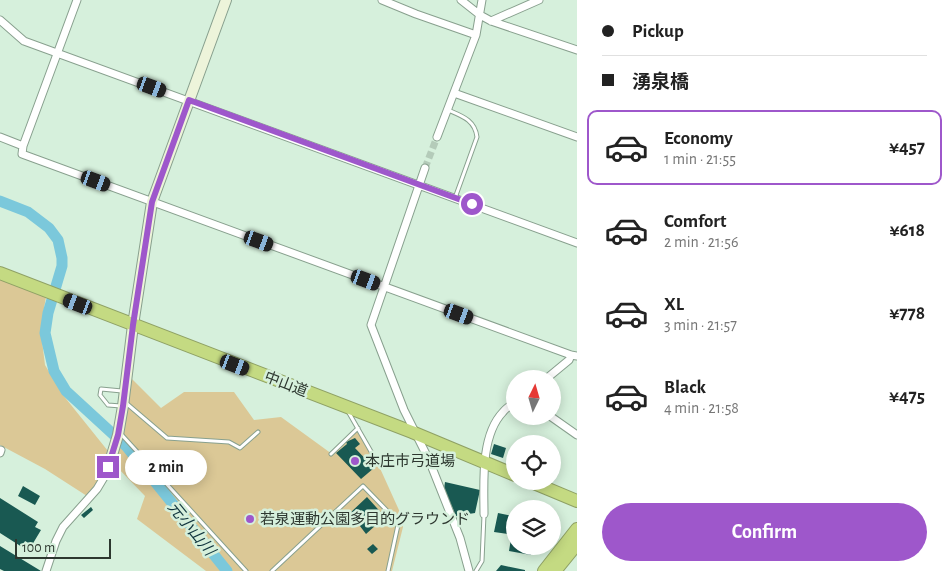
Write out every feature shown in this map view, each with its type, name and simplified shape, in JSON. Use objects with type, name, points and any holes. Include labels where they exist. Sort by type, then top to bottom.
[{"type":"highway","name":"中山道","points":[[0,273],[414,433],[506,471]]},
{"type":"highway","points":[[551,490],[577,501]]},
{"type":"highway","points":[[544,571],[577,529]]},
{"type":"highway","points":[[555,571],[577,544]]},
{"type":"street","points":[[76,0],[58,54],[23,146],[22,154],[574,356],[557,370]]},
{"type":"street","points":[[47,571],[56,541],[63,527],[97,489],[106,474],[119,433],[152,202],[226,0]]},
{"type":"street","points":[[383,0],[476,35]]},
{"type":"street","points":[[461,0],[480,15],[491,20],[577,50]]},
{"type":"street","points":[[437,137],[476,35],[482,0]]},
{"type":"street","points":[[491,20],[539,0]]},
{"type":"street","points":[[0,20],[24,42],[189,100],[577,243]]},
{"type":"street","points":[[454,93],[577,137]]},
{"type":"street","points":[[0,137],[23,146]]},
{"type":"street","points":[[425,168],[372,325],[414,433],[429,460],[443,494],[460,538],[469,571]]},
{"type":"street","points":[[484,514],[484,462],[492,431],[502,412],[506,409]]},
{"type":"street","points":[[561,424],[577,435]]},
{"type":"lane","points":[[447,110],[469,120],[476,131],[477,137],[455,198]]},
{"type":"lane","points":[[124,399],[108,405],[100,396],[101,389],[124,399],[167,438],[229,442],[240,448],[258,432]]},
{"type":"lane","points":[[346,408],[373,455]]},
{"type":"lane","points":[[331,454],[358,428]]},
{"type":"lane","points":[[119,433],[246,571]]},
{"type":"lane","points":[[272,571],[363,486],[395,518],[398,525],[388,571]]},
{"type":"lane","points":[[476,571],[482,561],[484,514]]},
{"type":"shaded area","points":[[0,279],[46,297],[42,341],[45,365],[63,395],[108,451],[99,480],[87,496],[45,469],[0,445]]},
{"type":"shaded area","points":[[132,379],[161,408],[184,392],[234,392],[254,420],[281,417],[332,454],[358,430],[372,456],[374,455],[403,519],[403,527],[392,571],[206,571],[137,519],[145,496],[114,464],[123,438]]},
{"type":"building","name":"本庄市弓道場","points":[[355,438],[360,444],[355,448],[374,468],[361,479],[336,453],[347,444],[346,442]]},
{"type":"building","points":[[494,444],[506,448],[503,458],[491,454]]},
{"type":"building","points":[[445,482],[480,490],[475,513],[456,516],[444,489]]},
{"type":"building","points":[[23,486],[40,496],[35,505],[18,496]]},
{"type":"building","points":[[367,497],[385,517],[366,534],[350,513]]},
{"type":"building","points":[[0,498],[38,522],[35,527],[41,530],[32,545],[25,541],[22,547],[0,533]]},
{"type":"building","points":[[91,507],[93,510],[84,518],[81,515]]},
{"type":"building","points":[[498,513],[506,515],[506,534],[494,532]]},
{"type":"building","points":[[373,544],[378,549],[372,554],[367,549]]},
{"type":"building","points":[[0,546],[41,571],[4,571],[0,569]]},
{"type":"building","points":[[501,565],[525,570],[525,571],[496,571]]},
{"type":"waterway","name":"元小山川","points":[[0,201],[28,212],[49,228],[58,240],[62,266],[48,313],[45,333],[54,371],[66,391],[127,447],[227,571]]},
{"type":"tunnel","points":[[425,168],[437,137]]},
{"type":"place","name":"本庄市弓道場","points":[[355,461]]},
{"type":"place","name":"若泉運動公園多目的グラウンド","points":[[250,519]]},
{"type":"route","points":[[108,467],[118,435],[123,406],[152,202],[189,100],[472,204]]}]
